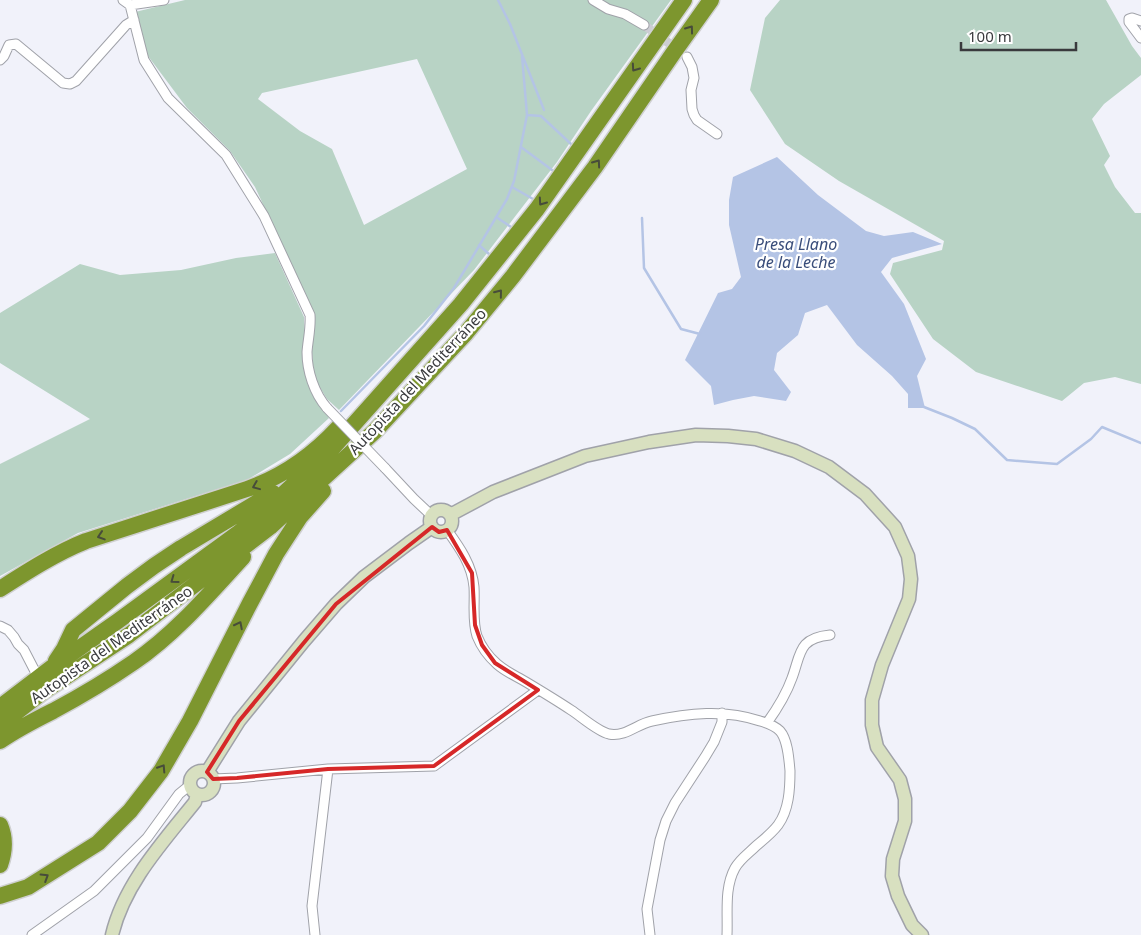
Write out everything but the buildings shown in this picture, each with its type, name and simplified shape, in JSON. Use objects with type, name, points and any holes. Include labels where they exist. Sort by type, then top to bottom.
[{"type":"highway","name":"Autopista del Mediterráneo","points":[[3,725],[45,672],[237,534],[255,520],[330,451],[461,304],[537,209],[684,0]]},
{"type":"highway","name":"Autopista del Mediterráneo","points":[[3,725],[44,691],[129,635],[270,527],[376,431],[466,333],[513,276],[595,167],[711,0]]},
{"type":"highway","points":[[0,589],[67,549],[127,527],[259,485],[283,473],[304,458],[334,431],[409,350],[461,304]]},
{"type":"highway","points":[[64,649],[73,630],[126,586],[175,553],[272,494],[364,412]]},
{"type":"highway","points":[[0,896],[28,887],[98,843],[130,811],[161,771],[190,721],[276,554],[300,517],[376,431]]},
{"type":"highway","points":[[198,550],[242,512]]},
{"type":"highway","points":[[3,725],[108,679],[135,661],[164,639],[203,602],[270,527]]},
{"type":"highway","points":[[45,672],[81,630],[127,593],[198,550],[237,534]]},
{"type":"highway","points":[[3,725],[53,702],[97,677],[203,602]]},
{"type":"highway","points":[[0,825],[5,846],[0,865]]},
{"type":"street","points":[[164,0],[127,2],[134,20],[144,60],[168,98],[226,155],[264,216],[310,316],[307,352],[310,375],[323,403],[414,499],[431,521],[439,532],[447,530],[452,523],[450,515],[443,510],[438,510],[431,521],[409,543],[364,577],[336,604],[239,722],[210,775]]},
{"type":"street","points":[[593,0],[608,9],[625,14],[644,26]]},
{"type":"street","points":[[1141,20],[1132,18],[1129,20],[1141,38]]},
{"type":"street","points":[[0,60],[9,45],[16,44],[63,82],[66,84],[73,83],[126,25],[134,20]]},
{"type":"street","points":[[687,57],[692,67],[694,78],[691,90],[694,115],[697,120],[717,134]]},
{"type":"street","points":[[450,515],[493,492],[585,456],[649,442],[696,435],[756,439],[794,451],[829,467],[865,494],[895,527],[908,556],[911,579],[909,599],[882,665],[872,700],[872,725],[877,747],[900,780],[905,799],[905,821],[893,859],[892,876],[898,896],[912,925],[922,935]]},
{"type":"street","points":[[447,530],[465,556],[472,573],[477,636],[488,656],[506,671],[608,734],[626,733],[650,721],[698,713],[722,713],[751,718],[767,723],[780,731],[786,741],[790,770],[786,812],[778,826],[741,860],[735,869],[728,886],[727,935]]},
{"type":"street","points":[[0,626],[8,630],[18,644],[45,672]]},
{"type":"street","points":[[767,723],[782,701],[793,678],[802,649],[812,638],[830,635]]},
{"type":"street","points":[[112,935],[115,921],[130,889],[152,856],[195,802],[191,778],[194,774],[202,771],[210,775],[236,778],[328,769],[434,766],[538,690]]},
{"type":"street","points":[[650,935],[647,909],[660,840],[666,821],[675,803],[714,742],[722,722],[722,713]]},
{"type":"street","points":[[315,935],[312,906],[328,769]]},
{"type":"street","points":[[193,789],[201,795],[210,792],[214,784],[210,775]]},
{"type":"street","points":[[32,935],[94,891],[147,838],[179,794],[193,789]]},
{"type":"highlighted area","points":[[432,527],[439,532],[447,530],[472,573],[475,625],[482,645],[495,663],[538,690],[434,766],[328,769],[213,779],[207,772],[239,721],[336,604]]},
{"type":"green space","points":[[185,0],[671,0],[591,111],[557,162],[474,270],[339,410],[327,399],[314,378],[312,351],[314,326],[297,277],[255,187],[230,151],[187,108],[148,56],[135,12]],"holes":[[[417,59],[467,169],[364,225],[332,149],[300,131],[258,99],[262,93]]]},
{"type":"green space","points":[[780,0],[1106,0],[1132,46],[1141,58],[1141,75],[1104,104],[1092,119],[1110,156],[1104,165],[1115,187],[1135,213],[1141,213],[1141,384],[1115,377],[1084,383],[1062,401],[976,372],[933,339],[890,274],[893,263],[942,250],[944,241],[839,181],[785,144],[750,90],[765,18]]},
{"type":"green space","points":[[275,253],[304,317],[307,383],[329,418],[290,454],[247,480],[78,533],[0,576],[0,464],[90,419],[0,363],[0,313],[80,264],[120,275],[181,270],[236,258]]},
{"type":"water","name":"Presa Llano de la Leche","points":[[777,157],[818,195],[866,231],[884,236],[913,232],[942,244],[892,258],[881,272],[904,304],[926,359],[917,376],[925,408],[908,408],[908,394],[892,376],[857,345],[827,305],[805,313],[798,335],[777,353],[774,370],[791,392],[786,401],[754,396],[714,405],[711,386],[685,360],[718,293],[732,289],[741,277],[729,225],[729,200],[733,177]]},
{"type":"waterway","points":[[498,0],[510,24],[544,110]]},
{"type":"waterway","points":[[341,411],[424,326],[454,288],[507,199],[514,181],[527,115],[522,56]]},
{"type":"waterway","points":[[527,115],[541,116],[571,144]]},
{"type":"waterway","points":[[521,147],[552,170]]},
{"type":"waterway","points":[[512,187],[533,199]]},
{"type":"waterway","points":[[496,217],[511,227]]},
{"type":"waterway","points":[[642,218],[644,268],[681,329],[700,334]]},
{"type":"waterway","points":[[479,245],[489,254]]},
{"type":"waterway","points":[[924,407],[975,429],[1007,460],[1057,464],[1091,439],[1102,427],[1141,443]]},
{"type":"tunnel","points":[[644,25],[678,50]]}]
